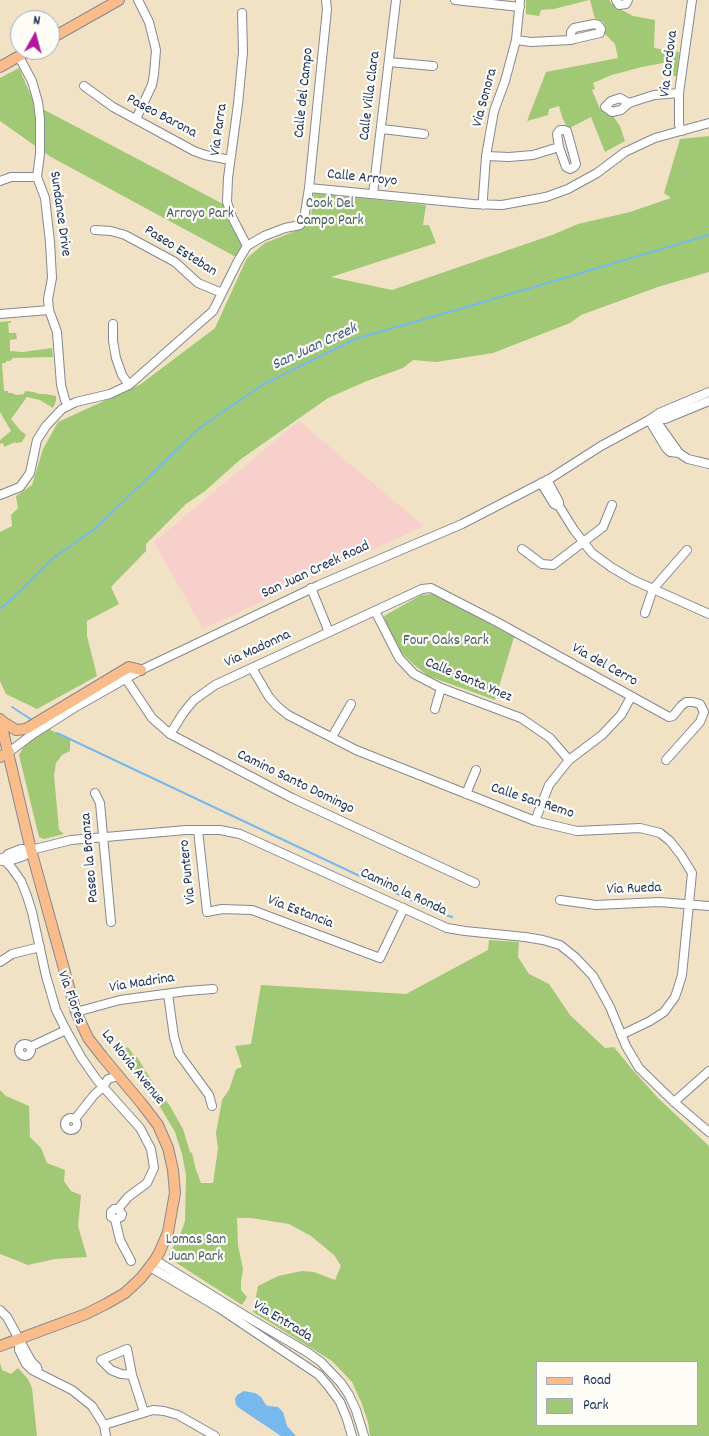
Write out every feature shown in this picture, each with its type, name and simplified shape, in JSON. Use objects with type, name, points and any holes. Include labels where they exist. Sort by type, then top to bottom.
[{"type":"main road","points":[[60,33],[119,0]]},
{"type":"main road","points":[[0,67],[13,60]]},
{"type":"main road","points":[[0,719],[16,730],[26,729],[129,667],[141,670]]},
{"type":"main road","name":"La Novia Avenue","points":[[0,719],[4,754],[76,1012],[88,1038],[158,1125],[168,1148],[174,1170],[175,1193],[173,1213],[168,1232],[152,1263],[141,1278],[125,1293],[86,1314],[0,1346]]},
{"type":"street","points":[[136,119],[152,85],[156,50],[149,22],[138,0]]},
{"type":"street","name":"Calle del Campo","points":[[310,188],[327,9],[326,0]]},
{"type":"street","name":"Calle Villa Clara","points":[[373,194],[396,0]]},
{"type":"street","points":[[455,0],[520,4]]},
{"type":"street","points":[[616,0],[619,5],[626,4],[628,0]]},
{"type":"street","name":"Via Cordova","points":[[682,131],[679,125],[679,94],[692,0]]},
{"type":"street","name":"Via Sonora","points":[[483,205],[486,156],[494,111],[516,40],[520,4]]},
{"type":"street","name":"Via Parra","points":[[242,13],[243,52],[227,202],[232,217],[247,246]]},
{"type":"street","points":[[516,40],[531,42],[570,40]]},
{"type":"street","name":"Sundance Drive","points":[[21,60],[32,81],[38,102],[40,146],[37,177],[45,198],[50,235],[52,278],[48,299],[49,310],[57,332],[61,385],[68,406]]},
{"type":"street","points":[[389,62],[433,66]]},
{"type":"street","name":"Paseo Barona","points":[[84,86],[112,107],[194,151],[230,160]]},
{"type":"street","points":[[629,103],[654,95],[679,94]]},
{"type":"street","name":"Calle Arroyo","points":[[247,246],[264,236],[285,228],[300,225],[306,213],[310,188],[483,205],[524,202],[568,189],[596,173],[625,152],[654,138],[709,123]]},
{"type":"street","points":[[382,129],[424,134]]},
{"type":"street","points":[[486,156],[533,155],[559,147]]},
{"type":"street","points":[[0,181],[11,178],[37,177]]},
{"type":"street","name":"Paseo Esteban","points":[[95,230],[112,231],[125,235],[174,262],[198,283],[222,293]]},
{"type":"street","points":[[0,495],[20,487],[30,473],[41,433],[53,417],[62,409],[76,402],[110,394],[129,385],[214,311],[247,246]]},
{"type":"street","points":[[0,314],[49,310]]},
{"type":"street","points":[[113,324],[116,358],[122,375],[129,385]]},
{"type":"street","name":"San Juan Creek Road","points":[[4,754],[74,708],[141,670],[311,588],[462,524],[544,482],[601,446],[659,413],[709,392]]},
{"type":"street","name":"San Juan Creek Road","points":[[649,420],[665,419],[709,401]]},
{"type":"street","points":[[649,420],[670,452],[679,453],[688,459],[709,464]]},
{"type":"street","points":[[544,482],[554,504],[559,506],[582,542],[592,553],[611,567],[653,589],[709,614]]},
{"type":"street","points":[[522,549],[542,564],[553,565],[603,527],[612,505]]},
{"type":"street","points":[[645,613],[653,589],[687,550]]},
{"type":"street","points":[[311,588],[329,632]]},
{"type":"street","name":"Via Madonna","points":[[170,734],[194,700],[216,685],[422,589],[430,588]]},
{"type":"street","name":"Via del Cerro","points":[[430,588],[497,622],[669,717],[673,716],[686,702],[700,704],[704,712],[700,722],[666,760]]},
{"type":"street","name":"Calle Santa Ynez","points":[[375,611],[398,658],[414,674],[441,688],[521,718],[550,738],[569,760]]},
{"type":"street","name":"Calle San Remo","points":[[252,668],[269,697],[277,706],[288,714],[356,750],[535,821],[577,831],[640,828],[660,833],[670,841],[692,873],[682,975],[675,997],[664,1012],[621,1035]]},
{"type":"street","name":"Camino Santo Domingo","points":[[126,679],[152,718],[170,734],[292,798],[475,883]]},
{"type":"street","points":[[435,709],[441,688]]},
{"type":"street","points":[[535,821],[550,785],[569,760],[602,735],[621,715],[632,697]]},
{"type":"street","points":[[332,736],[351,704]]},
{"type":"street","points":[[466,794],[476,770]]},
{"type":"street","name":"Paseo la Branza","points":[[94,793],[100,803],[111,922]]},
{"type":"street","name":"Via Puntero","points":[[198,830],[207,912]]},
{"type":"street","name":"Camino la Ronda","points":[[1,860],[8,854],[21,848],[32,850],[71,840],[220,830],[240,834],[447,928],[525,936],[560,945],[575,957],[593,976],[610,1007],[621,1035],[640,1068],[674,1102],[709,1132]]},
{"type":"street","name":"Via Flores","points":[[1,860],[12,867],[21,881],[27,896],[46,976],[56,1010],[66,1030],[81,1058],[103,1087],[140,1128],[151,1149],[154,1168],[147,1183],[128,1197],[118,1209],[121,1211],[121,1217],[115,1220],[120,1240],[131,1261]]},
{"type":"street","name":"Via Rueda","points":[[560,900],[596,905],[660,902],[709,906]]},
{"type":"street","name":"Via Estancia","points":[[207,912],[222,909],[252,910],[380,958],[404,908]]},
{"type":"street","points":[[0,962],[12,954],[40,947]]},
{"type":"street","name":"Via Madrina","points":[[76,1012],[107,1002],[213,989]]},
{"type":"street","points":[[168,994],[174,1037],[179,1054],[209,1095],[212,1106]]},
{"type":"street","points":[[30,1047],[66,1030]]},
{"type":"street","points":[[674,1102],[709,1071]]},
{"type":"street","points":[[75,1119],[103,1087],[111,1085],[119,1076]]},
{"type":"street","name":"Via Entrada","points":[[152,1263],[241,1319],[318,1375],[340,1402],[352,1436]]},
{"type":"street","points":[[0,1310],[7,1317],[18,1340],[31,1361],[37,1366],[38,1372],[72,1390],[92,1406],[104,1425],[106,1436]]},
{"type":"street","name":"Via Entrada","points":[[241,1319],[307,1352],[331,1372],[341,1383],[356,1410],[364,1436]]},
{"type":"street","points":[[132,1375],[144,1412]]},
{"type":"street","points":[[104,1425],[144,1412],[153,1410],[164,1411],[178,1415],[215,1436]]},
{"type":"shaded area","points":[[299,421],[424,526],[203,629],[154,542]]},
{"type":"green space","points":[[526,0],[589,0],[554,9],[541,10],[539,16],[526,14]]},
{"type":"green space","points":[[590,0],[610,0],[618,8],[633,16],[655,20],[654,48],[679,52],[677,76],[673,76],[668,62],[612,75],[593,83],[595,89],[592,90],[600,109],[613,116],[620,126],[625,141],[605,152],[591,117],[568,129],[559,106],[549,109],[548,115],[527,121],[546,72],[618,58],[615,44],[604,33],[606,28],[603,22],[595,19]]},
{"type":"green space","name":"Arroyo Park","points":[[19,68],[35,105],[225,205],[243,246],[236,257],[51,157],[0,121],[0,78]]},
{"type":"green space","name":"Cook Del Campo Park","points":[[709,136],[709,272],[658,287],[581,315],[570,323],[493,353],[436,362],[413,360],[403,368],[328,398],[241,459],[205,491],[186,504],[146,544],[146,551],[111,587],[119,604],[87,621],[87,636],[97,676],[37,709],[6,694],[0,681],[0,532],[12,526],[11,515],[18,508],[16,496],[32,485],[43,449],[58,422],[141,384],[215,328],[247,258],[265,243],[298,230],[308,223],[314,193],[426,205],[423,225],[429,225],[436,243],[331,277],[392,290],[552,235],[578,224],[630,212],[671,198],[664,193],[680,139]]},
{"type":"green space","points":[[11,321],[11,323],[8,323],[9,333],[16,333],[17,339],[10,340],[10,351],[23,352],[52,348],[53,357],[13,358],[10,361],[6,361],[6,363],[2,363],[4,391],[16,395],[24,394],[25,391],[56,396],[56,401],[53,408],[40,400],[27,397],[11,419],[26,435],[22,442],[15,442],[4,447],[3,443],[0,444],[0,440],[11,431],[0,412],[0,322]]},
{"type":"green space","name":"Four Oaks Park","points":[[433,594],[514,637],[495,700],[428,676],[400,651],[386,625],[384,616],[421,595]]},
{"type":"green space","points":[[49,729],[70,740],[70,751],[62,755],[56,763],[54,775],[59,830],[64,834],[44,839],[39,837],[19,755],[23,748],[36,736]]},
{"type":"green space","name":"Lomas San Juan Park","points":[[489,940],[519,942],[518,957],[529,974],[549,984],[570,1015],[605,1048],[614,1047],[658,1098],[709,1146],[709,1436],[370,1436],[362,1404],[352,1382],[332,1361],[253,1312],[258,1286],[278,1276],[302,1271],[314,1272],[335,1280],[341,1266],[334,1255],[311,1236],[289,1224],[251,1218],[237,1218],[238,1245],[243,1269],[241,1290],[247,1297],[242,1305],[175,1262],[169,1254],[180,1235],[185,1221],[186,1175],[182,1154],[175,1132],[157,1102],[116,1053],[128,1047],[137,1057],[183,1129],[201,1183],[213,1183],[218,1149],[216,1133],[222,1100],[229,1090],[236,1069],[242,1067],[235,1046],[251,1044],[261,985],[406,994],[488,950]]},
{"type":"green space","points":[[0,1090],[6,1096],[29,1106],[30,1137],[41,1148],[47,1163],[65,1170],[64,1181],[71,1191],[81,1195],[78,1226],[87,1257],[55,1259],[28,1265],[0,1254]]},
{"type":"green space","points":[[0,1363],[2,1370],[11,1374],[18,1368],[28,1379],[32,1388],[37,1436],[0,1436]]},
{"type":"water","points":[[244,1391],[255,1393],[261,1397],[266,1405],[278,1407],[283,1412],[287,1426],[296,1436],[281,1436],[239,1408],[236,1405],[235,1399],[237,1395]]},
{"type":"waterway","name":"San Juan Creek","points":[[0,609],[52,559],[96,528],[198,429],[264,384],[355,339],[709,235]]},
{"type":"waterway","points":[[12,707],[32,720]]},
{"type":"waterway","points":[[57,733],[436,912],[452,917]]}]
